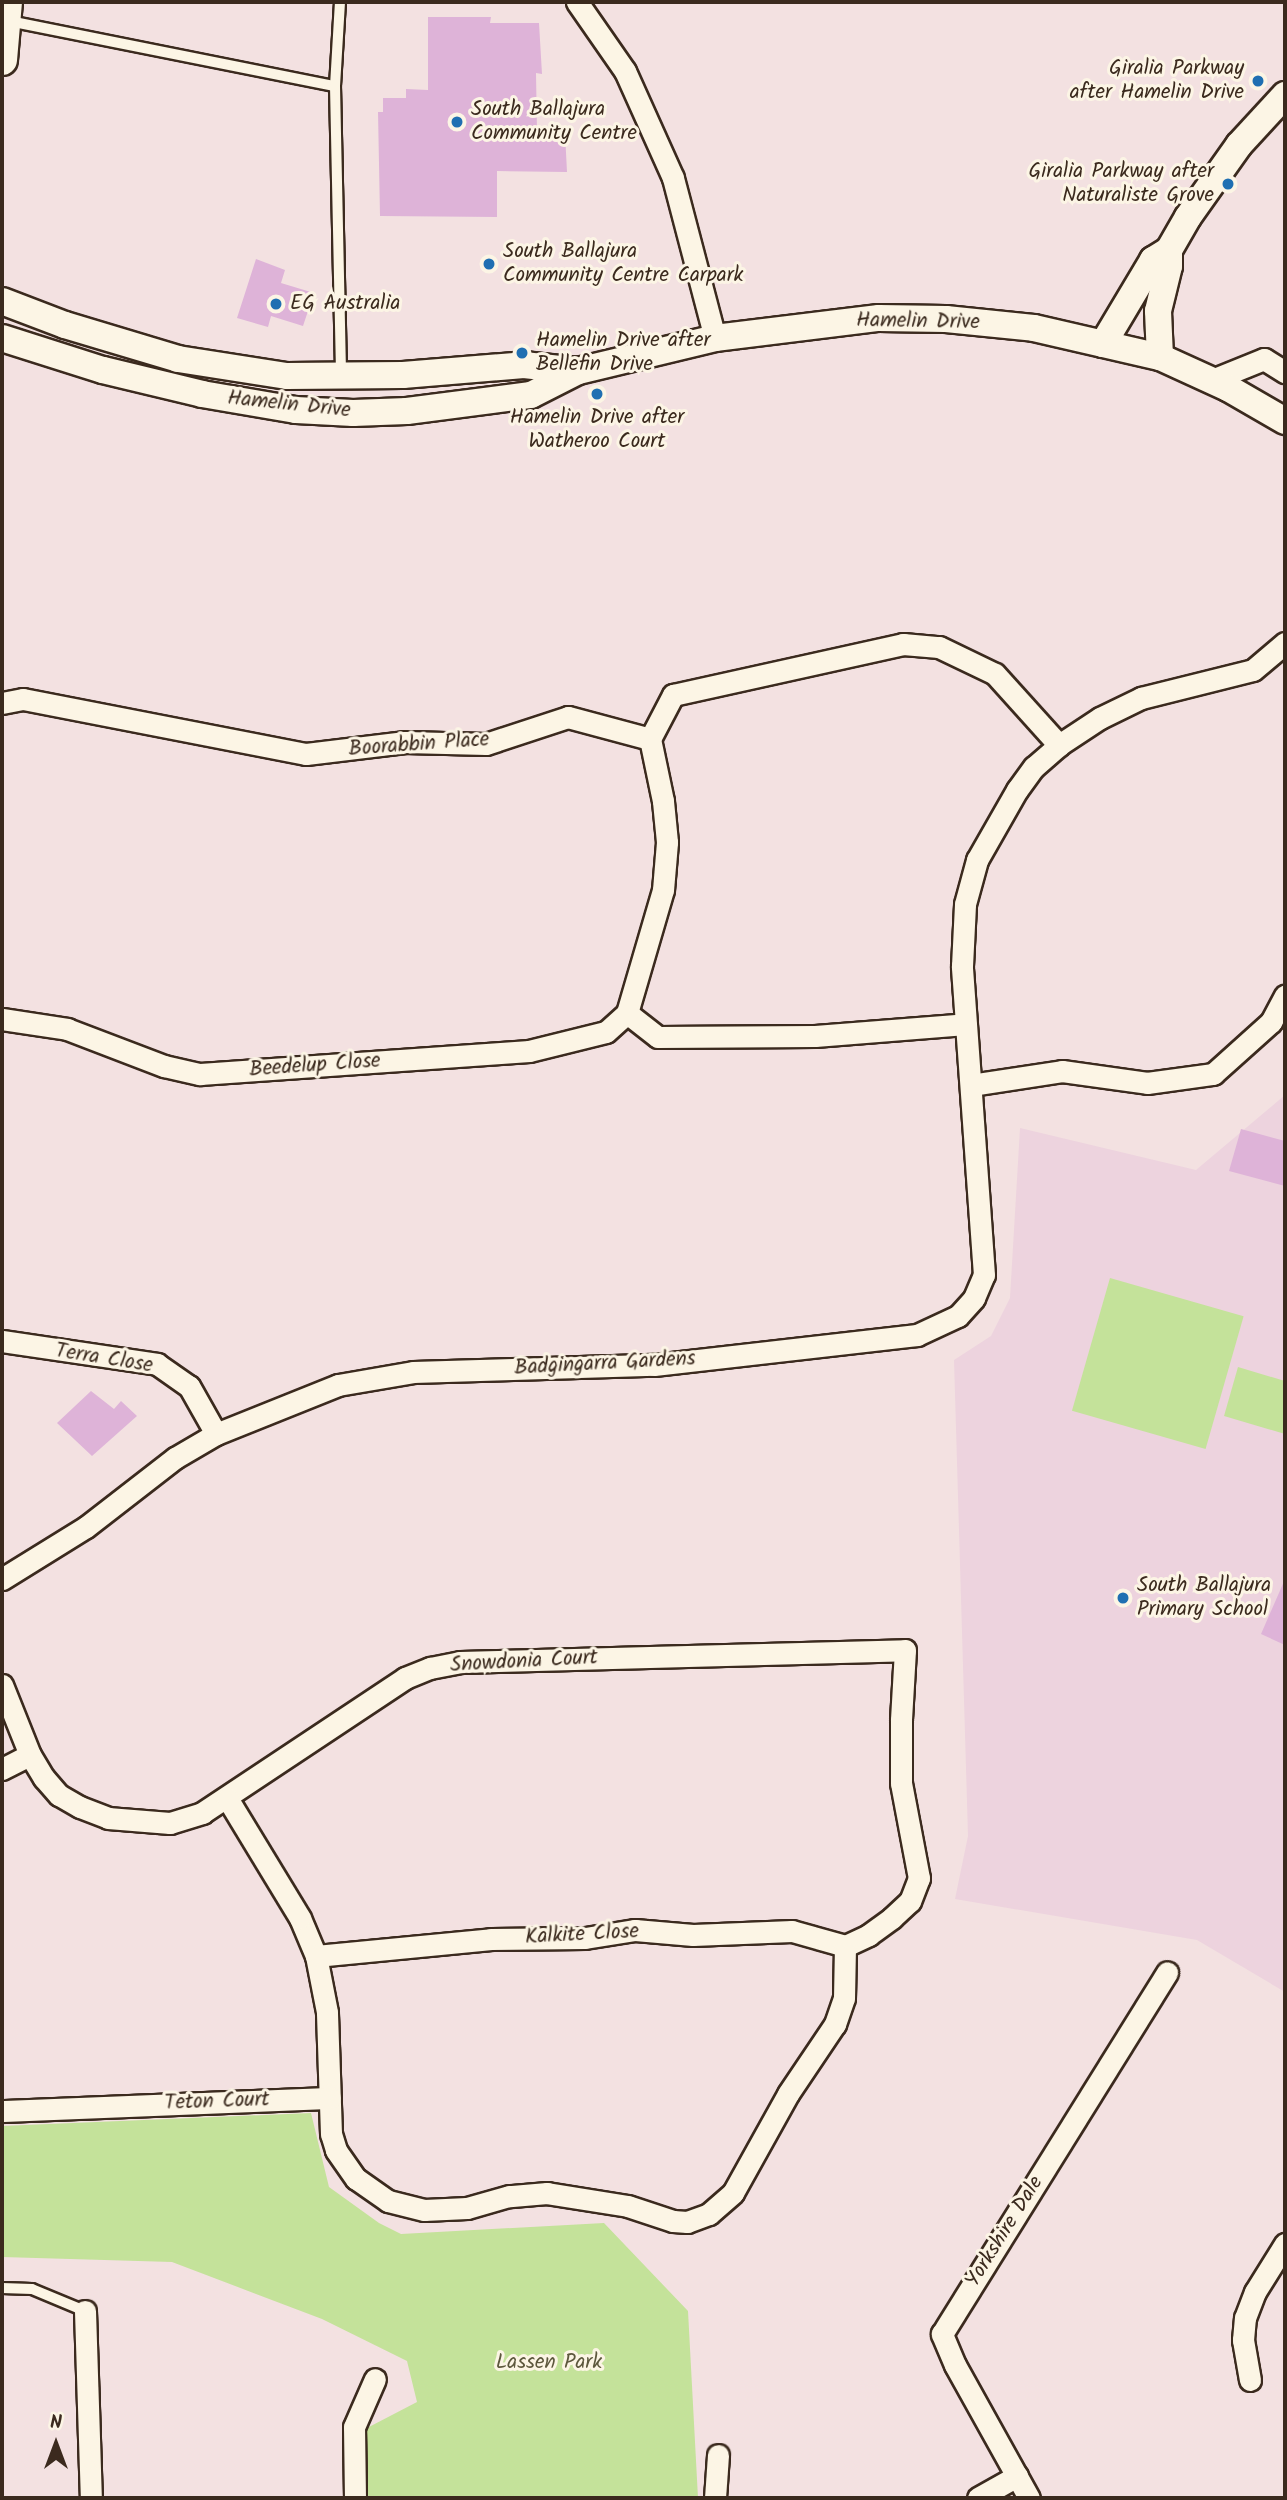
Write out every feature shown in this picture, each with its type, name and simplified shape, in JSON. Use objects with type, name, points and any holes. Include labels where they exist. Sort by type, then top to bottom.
[{"type":"main road","points":[[2,60],[7,11]]},
{"type":"street","points":[[582,3],[625,71],[673,178],[715,338]]},
{"type":"street","points":[[1103,344],[1153,260],[1169,250],[1239,145],[1285,95]]},
{"type":"street","points":[[1160,357],[1158,311],[1169,266],[1169,250]]},
{"type":"street","name":"Hamelin Drive","points":[[2,301],[65,325],[178,359],[287,376],[341,377],[524,365],[578,371]]},
{"type":"street","name":"Hamelin Drive","points":[[2,338],[103,370],[202,394],[296,410],[353,413],[499,401],[531,395],[578,371],[715,338],[822,323],[892,318],[946,319],[1034,328],[1160,357],[1212,380],[1285,421]]},
{"type":"street","points":[[1212,380],[1264,359],[1285,372]]},
{"type":"street","name":"Badgingarra Gardens","points":[[2,1579],[86,1527],[175,1458],[216,1434],[338,1385],[413,1373],[654,1365],[917,1335],[937,1328],[958,1315],[974,1298],[984,1275],[966,1024],[962,926],[968,881],[977,860],[1034,766],[1059,746],[1100,718],[1141,698],[1253,670],[1285,643]]},
{"type":"street","points":[[966,1024],[814,1036],[658,1037],[627,1013],[663,890],[666,854],[663,801],[650,739],[673,695],[903,644],[939,647],[995,674],[1059,746]]},
{"type":"street","name":"Boorabbin Place","points":[[2,703],[23,699],[306,754],[405,742],[486,744],[568,717],[650,739]]},
{"type":"street","points":[[971,1085],[1062,1071],[1147,1083],[1213,1074],[1271,1022],[1285,996]]},
{"type":"street","name":"Beedelup Close","points":[[2,1019],[67,1028],[164,1066],[200,1074],[529,1051],[606,1032],[627,1013]]},
{"type":"street","name":"Terra Close","points":[[2,1341],[157,1364],[189,1386],[216,1434]]},
{"type":"street","name":"Snowdonia Court","points":[[2,1685],[30,1755],[59,1795],[108,1818],[170,1823],[202,1813],[405,1678],[430,1668],[461,1662],[905,1650],[901,1783],[919,1878],[909,1901],[892,1918],[869,1935],[845,1947]]},
{"type":"street","points":[[2,1769],[30,1755]]},
{"type":"street","points":[[227,1798],[300,1918],[316,1955],[327,2012],[331,2134],[344,2164],[372,2190],[406,2207],[444,2211],[509,2196],[547,2193],[628,2206],[673,2221],[687,2222],[709,2214],[733,2193],[788,2094],[835,2024],[844,1998],[845,1947]]},
{"type":"street","name":"Kalkite Close","points":[[316,1955],[491,1939],[585,1938],[635,1930],[693,1935],[792,1931],[845,1947]]},
{"type":"street","name":"Yorkshire Dale","points":[[1029,2498],[955,2365],[942,2334],[1167,1972]]},
{"type":"street","name":"Teton Court","points":[[2,2111],[330,2098]]},
{"type":"street","points":[[1250,2380],[1243,2340],[1245,2318],[1255,2292],[1285,2244]]},
{"type":"street","points":[[85,2311],[91,2498]]},
{"type":"street","points":[[355,2498],[354,2427],[375,2379]]},
{"type":"street","points":[[715,2498],[718,2455]]},
{"type":"street","points":[[978,2498],[1017,2476]]},
{"type":"lane","points":[[340,2],[335,86],[341,377]]},
{"type":"lane","points":[[7,11],[335,86]]},
{"type":"lane","points":[[2,2288],[32,2289],[85,2311]]},
{"type":"shaded area","name":"South Ballajura Primary School","points":[[1285,1095],[1285,1992],[1197,1940],[955,1899],[968,1836],[954,1360],[991,1336],[1010,1298],[1020,1128],[1196,1170]]},
{"type":"green space","points":[[1110,1278],[1244,1316],[1206,1449],[1072,1411]]},
{"type":"green space","points":[[1238,1367],[1285,1381],[1285,1434],[1224,1416]]},
{"type":"green space","name":"Lassen Park","points":[[311,2113],[329,2187],[379,2223],[401,2234],[604,2223],[688,2311],[698,2498],[367,2498],[367,2428],[417,2402],[407,2361],[322,2319],[172,2262],[2,2257],[2,2126]]},
{"type":"building","name":"South Ballajura Community Centre","points":[[428,17],[491,17],[490,23],[539,23],[542,74],[536,73],[537,132],[565,133],[567,172],[497,171],[497,217],[380,216],[378,112],[383,112],[383,98],[406,98],[406,89],[428,90]]},
{"type":"building","name":"EG Australia","points":[[256,259],[285,270],[281,283],[314,293],[303,326],[271,316],[268,327],[237,318]]},
{"type":"building","points":[[1241,1129],[1285,1141],[1285,1186],[1229,1171]]},
{"type":"building","points":[[91,1391],[114,1409],[121,1401],[137,1416],[92,1456],[57,1423]]},
{"type":"building","points":[[1285,1579],[1285,1645],[1261,1634]]},
{"type":"place","name":"Giralia Parkway after Hamelin Drive","points":[[1258,81]]},
{"type":"place","name":"South Ballajura Community Centre","points":[[457,122]]},
{"type":"place","name":"Giralia Parkway after Naturaliste Grove","points":[[1228,184]]},
{"type":"place","name":"South Ballajura Community Centre Carpark","points":[[489,264]]},
{"type":"place","name":"EG Australia","points":[[276,304]]},
{"type":"place","name":"Hamelin Drive after Bellefin Drive","points":[[522,353]]},
{"type":"place","name":"Hamelin Drive after Watheroo Court","points":[[597,394]]},
{"type":"place","name":"South Ballajura Primary School","points":[[1123,1598]]}]
